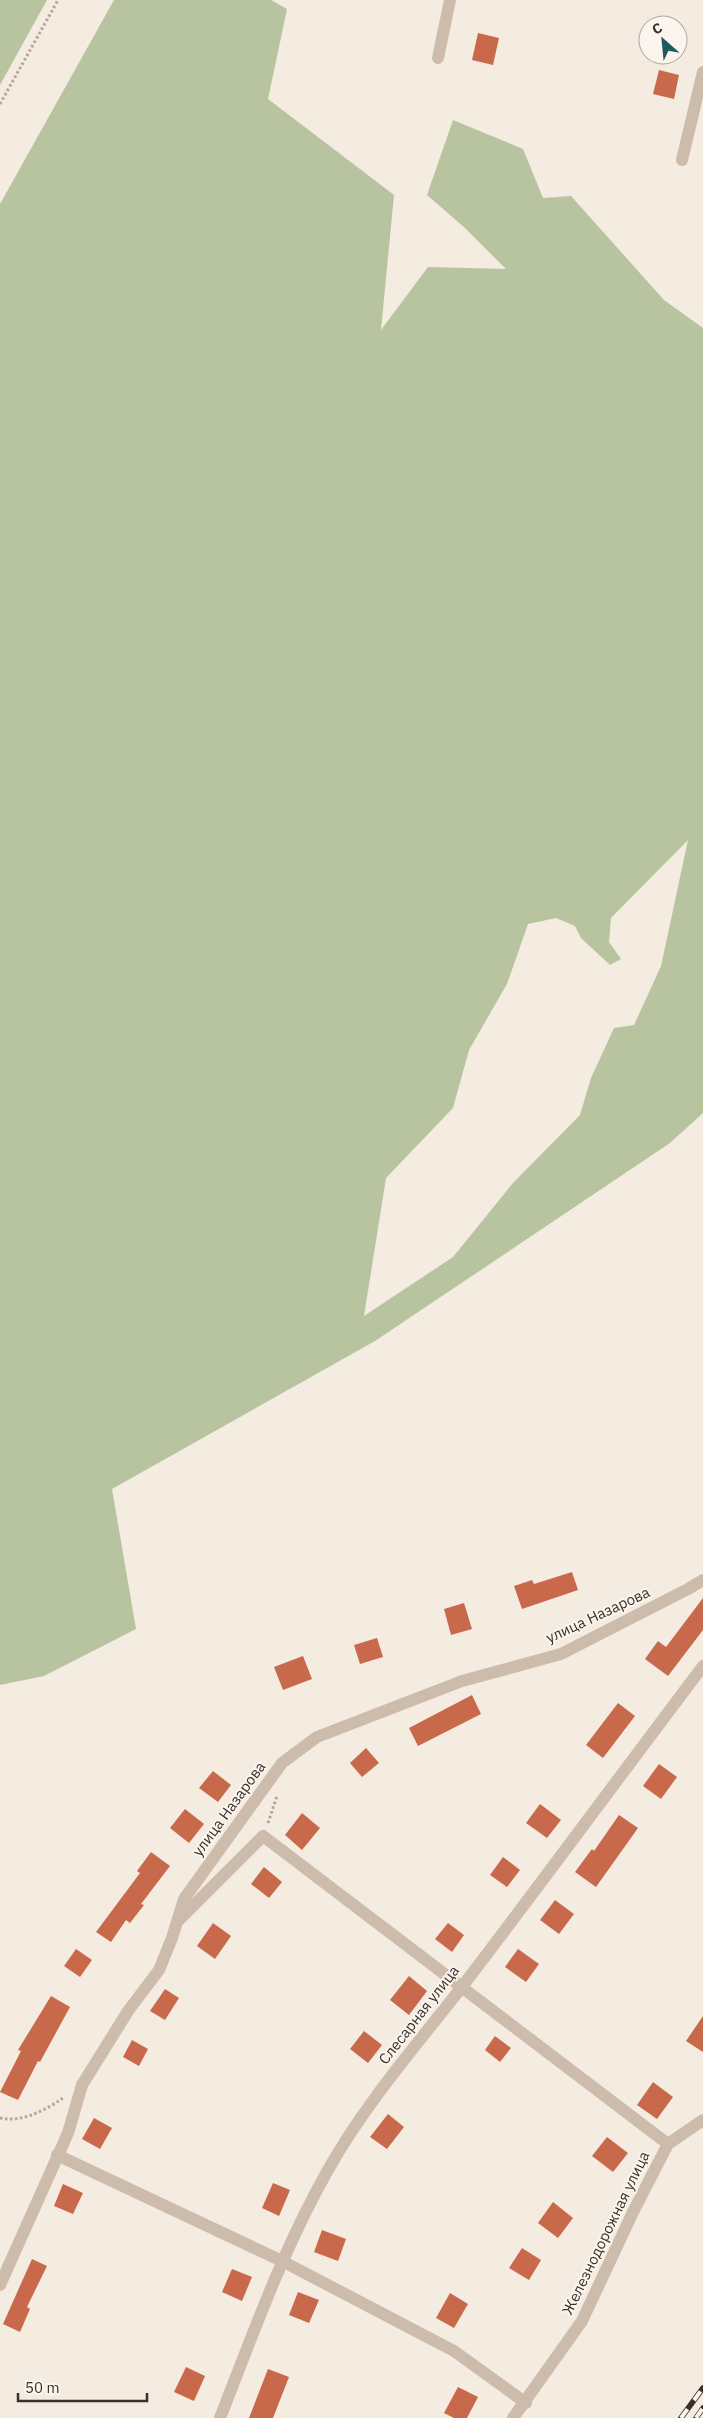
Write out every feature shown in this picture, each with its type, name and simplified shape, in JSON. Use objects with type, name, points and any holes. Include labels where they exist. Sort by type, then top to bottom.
[{"type":"street","points":[[438,58],[450,0]]},
{"type":"street","points":[[682,160],[703,72]]},
{"type":"street","name":"улица Назарова","points":[[0,2285],[68,2133],[82,2085],[128,2011],[159,1970],[184,1899],[282,1763],[317,1737],[462,1681],[561,1654],[688,1590],[703,1580]]},
{"type":"street","name":"Слесарная улица","points":[[220,2418],[282,2261],[329,2168],[362,2115],[461,1988],[703,1666]]},
{"type":"street","points":[[177,1922],[263,1836],[668,2144]]},
{"type":"street","name":"Железнодорожная улица","points":[[513,2418],[526,2403],[542,2376],[582,2321],[633,2212],[668,2144],[703,2120]]},
{"type":"street","points":[[58,2155],[282,2261],[454,2351],[526,2403]]},
{"type":"path","points":[[0,104],[58,0]]},
{"type":"path","points":[[0,2118],[19,2119],[51,2107],[82,2085]]},
{"type":"green space","points":[[0,0],[47,0],[0,85]]},
{"type":"green space","points":[[114,0],[271,0],[287,9],[268,99],[394,195],[381,330],[428,267],[506,269],[465,228],[427,195],[453,120],[523,149],[543,198],[571,196],[664,300],[703,328],[703,1113],[670,1143],[375,1341],[112,1489],[136,1629],[44,1676],[0,1685],[0,204]],"holes":[[[688,840],[661,966],[634,1025],[614,1028],[591,1078],[580,1115],[513,1183],[453,1257],[364,1316],[386,1178],[453,1108],[469,1050],[507,984],[528,924],[556,918],[575,926],[581,938],[610,965],[621,959],[609,942],[611,918]]]},
{"type":"building","points":[[478,33],[499,38],[493,65],[472,60]]},
{"type":"building","points":[[659,70],[679,75],[674,99],[653,94]]},
{"type":"building","points":[[572,1572],[578,1590],[522,1609],[514,1586],[532,1580],[534,1584]]},
{"type":"building","points":[[703,1598],[703,1630],[668,1676],[645,1659],[658,1641],[666,1647]]},
{"type":"building","points":[[464,1603],[472,1629],[451,1635],[444,1609]]},
{"type":"building","points":[[377,1638],[383,1657],[360,1664],[354,1645]]},
{"type":"building","points":[[303,1656],[312,1679],[283,1690],[274,1667]]},
{"type":"building","points":[[472,1695],[481,1714],[418,1746],[409,1728]]},
{"type":"building","points":[[618,1703],[635,1716],[603,1758],[586,1745]]},
{"type":"building","points":[[366,1748],[379,1763],[362,1777],[350,1763]]},
{"type":"building","points":[[659,1764],[677,1777],[661,1799],[643,1786]]},
{"type":"building","points":[[213,1771],[231,1785],[218,1802],[199,1788]]},
{"type":"building","points":[[540,1804],[561,1820],[547,1838],[526,1823]]},
{"type":"building","points":[[185,1809],[204,1824],[189,1843],[170,1828]]},
{"type":"building","points":[[302,1813],[320,1828],[302,1850],[285,1835]]},
{"type":"building","points":[[619,1815],[638,1828],[596,1887],[575,1872],[592,1849],[594,1851]]},
{"type":"building","points":[[151,1852],[170,1866],[141,1904],[144,1905],[130,1923],[126,1920],[111,1942],[96,1932],[140,1873],[137,1871]]},
{"type":"building","points":[[503,1857],[520,1870],[507,1887],[490,1875]]},
{"type":"building","points":[[264,1867],[282,1882],[269,1898],[251,1884]]},
{"type":"building","points":[[555,1900],[574,1914],[559,1934],[540,1920]]},
{"type":"building","points":[[213,1923],[231,1936],[215,1959],[197,1946]]},
{"type":"building","points":[[448,1923],[464,1935],[452,1952],[435,1939]]},
{"type":"building","points":[[76,1949],[92,1960],[80,1977],[64,1966]]},
{"type":"building","points":[[518,1949],[539,1964],[526,1982],[505,1967]]},
{"type":"building","points":[[409,1976],[427,1991],[409,2015],[390,2000]]},
{"type":"building","points":[[165,1989],[179,1998],[165,2020],[150,2011]]},
{"type":"building","points":[[51,1996],[70,2007],[40,2062],[38,2061],[18,2100],[0,2092],[21,2051],[18,2050]]},
{"type":"building","points":[[703,2016],[703,2052],[686,2041]]},
{"type":"building","points":[[364,2031],[382,2045],[368,2063],[350,2049]]},
{"type":"building","points":[[495,2036],[511,2048],[500,2062],[485,2050]]},
{"type":"building","points":[[132,2040],[148,2049],[139,2066],[123,2057]]},
{"type":"building","points":[[653,2082],[673,2097],[657,2119],[637,2105]]},
{"type":"building","points":[[388,2114],[404,2127],[387,2149],[370,2137]]},
{"type":"building","points":[[94,2118],[112,2128],[100,2149],[82,2139]]},
{"type":"building","points":[[607,2137],[628,2153],[613,2172],[592,2156]]},
{"type":"building","points":[[273,2183],[290,2190],[279,2216],[262,2208]]},
{"type":"building","points":[[63,2184],[83,2193],[73,2214],[54,2206]]},
{"type":"building","points":[[553,2202],[573,2218],[558,2238],[538,2223]]},
{"type":"building","points":[[322,2230],[346,2239],[338,2261],[314,2252]]},
{"type":"building","points":[[522,2248],[541,2260],[529,2280],[509,2268]]},
{"type":"building","points":[[32,2259],[47,2266],[27,2307],[30,2309],[20,2332],[3,2324]]},
{"type":"building","points":[[232,2269],[252,2277],[242,2301],[222,2292]]},
{"type":"building","points":[[298,2292],[319,2300],[309,2323],[289,2315]]},
{"type":"building","points":[[450,2293],[468,2304],[454,2328],[436,2318]]},
{"type":"building","points":[[186,2367],[205,2376],[194,2401],[174,2392]]},
{"type":"building","points":[[268,2369],[289,2377],[273,2418],[249,2418]]},
{"type":"building","points":[[458,2387],[478,2397],[467,2418],[454,2418],[444,2413]]},
{"type":"railway","points":[[681,2418],[703,2388]]},
{"type":"railway","points":[[696,2418],[703,2408]]}]
